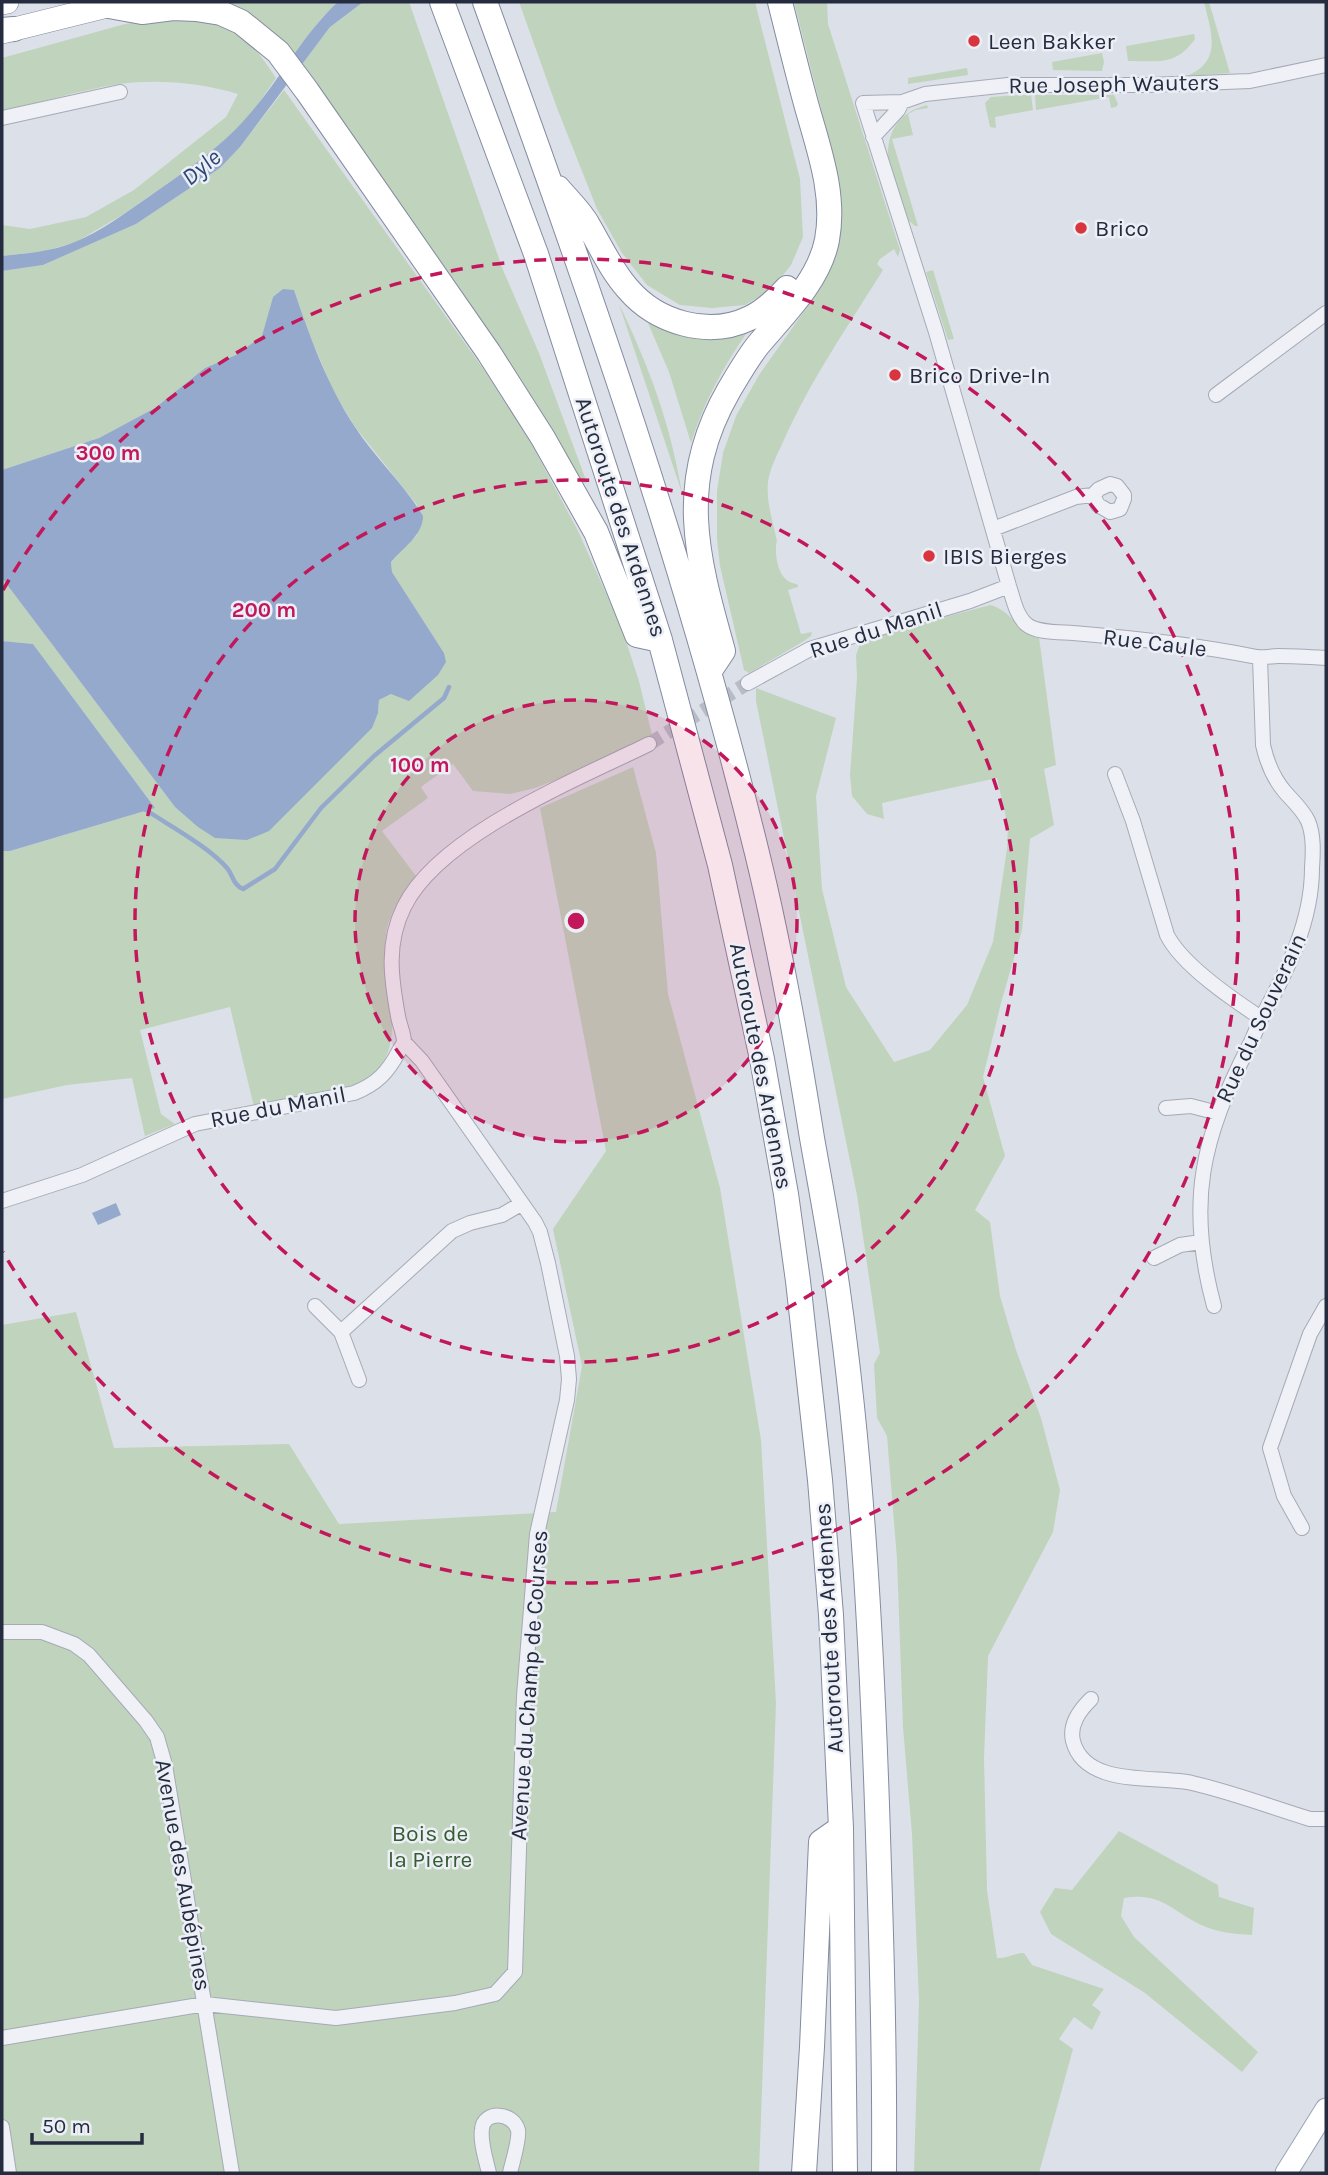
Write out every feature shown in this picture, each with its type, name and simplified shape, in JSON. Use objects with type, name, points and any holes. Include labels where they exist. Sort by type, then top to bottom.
[{"type":"highway","points":[[2,3],[7,2]]},
{"type":"highway","name":"Autoroute des Ardennes","points":[[442,2],[536,254],[660,640],[720,865],[762,1059],[798,1281],[820,1480],[831,1615],[841,1828],[845,2173]]},
{"type":"highway","name":"Autoroute des Ardennes","points":[[485,2],[626,400],[709,672],[758,856],[790,1009],[838,1293],[857,1468],[872,1662],[881,1942],[884,2173]]},
{"type":"highway","points":[[549,177],[587,222],[608,263],[628,289],[639,301],[659,314],[675,321],[705,327],[736,324],[763,311],[790,285],[800,271],[813,234],[814,216],[809,176],[764,2]]},
{"type":"highway","points":[[709,672],[723,651],[701,568],[695,514],[698,468],[718,409],[754,350],[821,262],[829,226],[827,183],[780,2]]},
{"type":"highway","points":[[6,30],[116,4],[142,12],[173,8],[221,13],[241,22],[278,52],[489,353],[543,438],[596,532],[637,635],[660,640]]},
{"type":"highway","points":[[804,2173],[821,1842],[841,1828]]},
{"type":"main road","points":[[1286,2173],[1326,2109]]},
{"type":"street","name":"Rue Joseph Wauters","points":[[1009,586],[936,332],[863,103],[902,102],[925,94],[1008,85],[1149,85],[1250,81],[1326,65]]},
{"type":"street","points":[[2,118],[120,92]]},
{"type":"street","points":[[873,137],[902,102]]},
{"type":"street","points":[[1216,395],[1326,313]]},
{"type":"street","points":[[993,529],[1076,497],[1093,495]]},
{"type":"street","name":"Rue Caule","points":[[1009,586],[1020,617],[1032,628],[1157,641],[1238,652],[1260,658],[1296,656],[1326,659]]},
{"type":"street","name":"Rue du Manil","points":[[748,683],[810,649],[970,601],[1009,586]]},
{"type":"street","name":"Rue du Souverain","points":[[1214,1306],[1201,1242],[1199,1204],[1202,1173],[1218,1113],[1301,933],[1308,909],[1312,869],[1308,821],[1278,782],[1265,757],[1260,658]]},
{"type":"street","points":[[404,1042],[390,959],[401,914],[421,881],[491,824],[649,744]]},
{"type":"street","points":[[1115,774],[1133,821],[1171,944],[1190,964],[1261,1018]]},
{"type":"street","name":"Rue du Manil","points":[[2,1201],[82,1175],[195,1124],[354,1093],[382,1077],[404,1042]]},
{"type":"street","name":"Avenue du Champ de Courses","points":[[2,2038],[205,2004],[336,2018],[455,2003],[495,1994],[515,1972],[524,1696],[537,1534],[567,1400],[567,1356],[540,1232],[535,1222],[422,1061],[404,1042]]},
{"type":"street","points":[[1166,1108],[1191,1106],[1218,1113]]},
{"type":"street","points":[[341,1332],[452,1231],[470,1223],[502,1215],[521,1204]]},
{"type":"street","points":[[1154,1258],[1180,1245],[1201,1242]]},
{"type":"street","points":[[315,1306],[341,1332],[359,1380]]},
{"type":"street","points":[[1302,1528],[1284,1496],[1270,1448],[1310,1334],[1326,1306]]},
{"type":"street","name":"Avenue des Aubépines","points":[[2,1632],[42,1632],[74,1644],[89,1656],[125,1695],[157,1737],[165,1765],[232,2173]]},
{"type":"street","points":[[1091,1699],[1077,1716],[1072,1737],[1088,1763],[1105,1772],[1130,1779],[1143,1777],[1191,1783],[1310,1819],[1326,1819]]},
{"type":"street","points":[[489,2173],[481,2130],[487,2120],[496,2115],[512,2120],[518,2131],[510,2173]]},
{"type":"street","points":[[2,2127],[9,2173]]},
{"type":"green space","points":[[222,2],[338,2],[320,20],[293,56]]},
{"type":"green space","points":[[361,2],[409,2],[503,270],[539,353],[587,483],[577,481],[301,65],[330,27]]},
{"type":"green space","points":[[519,2],[755,2],[800,179],[803,237],[791,265],[772,289],[745,305],[712,308],[680,305],[647,285],[622,253],[597,209]]},
{"type":"green space","points":[[794,2],[827,2],[828,24],[900,250],[898,257],[894,249],[877,264],[883,270],[817,376],[772,467],[768,497],[777,541],[777,562],[784,577],[798,585],[788,590],[801,634],[812,632],[804,641],[749,673],[744,670],[720,566],[717,491],[723,453],[736,416],[759,375],[817,293],[831,264],[831,148]]},
{"type":"green space","points":[[1204,2],[1209,2],[1230,73],[1187,76],[1198,70],[1210,54],[1211,35]]},
{"type":"green space","points":[[157,19],[206,20],[223,25],[250,43],[276,78],[238,129],[198,162],[122,215],[76,242],[45,251],[2,256],[2,225],[30,229],[86,217],[134,190],[226,117],[238,94],[209,87],[164,82],[119,84],[2,111],[2,58],[125,24]]},
{"type":"green space","points":[[1194,34],[1195,39],[1188,48],[1173,58],[1128,61],[1126,46]]},
{"type":"green space","points":[[1102,53],[1102,71],[1053,70],[1052,62]]},
{"type":"green space","points":[[967,68],[968,75],[908,84],[908,78]]},
{"type":"green space","points":[[284,90],[487,374],[531,443],[578,531],[621,626],[639,681],[652,735],[571,774],[510,794],[473,791],[453,764],[421,787],[428,798],[382,831],[416,876],[395,907],[387,928],[385,947],[392,1031],[389,1050],[380,1067],[364,1080],[347,1087],[254,1107],[230,1007],[140,1030],[161,1114],[175,1124],[145,1136],[132,1078],[67,1085],[2,1099],[2,851],[10,851],[155,808],[33,644],[2,641],[2,578],[175,807],[378,713],[379,700],[391,694],[444,653],[392,572],[391,562],[417,535],[417,505],[356,428],[334,393],[294,290],[273,297],[263,336],[236,355],[205,368],[155,408],[99,438],[2,470],[2,271],[43,265],[136,224],[220,168],[240,147]]},
{"type":"green space","points":[[1031,94],[1033,110],[995,117],[996,128],[990,127],[985,103],[991,97]]},
{"type":"green space","points":[[1035,95],[1114,95],[1118,104],[1111,108],[1109,97],[1036,110]]},
{"type":"green space","points":[[927,105],[928,108],[908,114],[913,135],[892,139],[918,226],[915,226],[908,220],[888,158],[888,148],[893,131],[903,117],[909,112]]},
{"type":"green space","points":[[933,270],[954,339],[948,340],[926,272]]},
{"type":"green space","points":[[619,304],[658,396],[682,493]]},
{"type":"green space","points":[[648,323],[673,332],[696,336],[746,334],[714,386],[691,443],[669,372]]},
{"type":"green space","points":[[990,605],[1004,612],[1032,635],[1039,637],[1056,765],[1044,769],[1054,825],[1030,839],[1022,930],[983,1077],[1005,1156],[975,1210],[990,1222],[1000,1296],[1041,1418],[1060,1490],[1053,1532],[988,1656],[984,1758],[987,1890],[997,1958],[1024,1953],[1032,1965],[1104,1989],[1092,2005],[1101,2012],[1092,2030],[1074,2017],[1059,2039],[1073,2049],[1039,2173],[914,2173],[919,2000],[912,1834],[903,1727],[897,1559],[887,1436],[877,1418],[874,1364],[880,1353],[857,1195],[756,701],[756,688],[836,718],[816,796],[822,889],[846,987],[894,1062],[930,1050],[967,1005],[993,942],[1008,826],[997,778],[882,803],[884,819],[867,814],[852,796],[850,775],[857,678],[856,655],[860,644],[867,638]]},
{"type":"green space","name":"Bois de la Pierre","points":[[633,767],[656,853],[668,994],[720,1188],[761,1440],[776,1703],[759,2173],[2,2173],[2,1325],[76,1312],[114,1448],[289,1444],[339,1524],[556,1512],[582,1366],[553,1229],[606,1151],[540,808]]},
{"type":"green space","points":[[1119,1831],[1218,1885],[1219,1897],[1254,1908],[1252,1935],[1205,1927],[1164,1903],[1147,1897],[1124,1898],[1121,1916],[1134,1937],[1258,2052],[1242,2072],[1145,1993],[1051,1934],[1040,1912],[1055,1888],[1072,1890]]},
{"type":"water","name":"Dyle","points":[[338,2],[362,3],[330,27],[240,147],[220,168],[136,224],[43,265],[2,271],[2,256],[48,250],[84,238],[121,216],[203,157],[242,123],[315,27]]},
{"type":"water","points":[[283,289],[294,290],[320,360],[345,411],[423,516],[420,529],[412,541],[391,562],[392,572],[444,653],[446,662],[438,675],[409,701],[391,694],[379,700],[378,713],[372,728],[269,831],[247,840],[215,838],[175,807],[2,578],[2,470],[99,438],[155,408],[205,368],[236,355],[262,336],[273,297]]},
{"type":"water","points":[[2,641],[33,644],[155,808],[10,851],[2,851]]},
{"type":"water","points":[[116,1203],[121,1215],[98,1225],[92,1213]]},
{"type":"waterway","points":[[146,810],[210,852],[243,889],[275,869],[321,808],[374,756],[444,698],[449,687]]},
{"type":"tunnel","points":[[649,744],[748,683]]},
{"type":"place","name":"Leen Bakker","points":[[974,41]]},
{"type":"place","name":"Brico","points":[[1081,228]]},
{"type":"place","name":"Brico Drive-In","points":[[895,375]]},
{"type":"place","name":"IBIS Bierges","points":[[929,556]]}]
